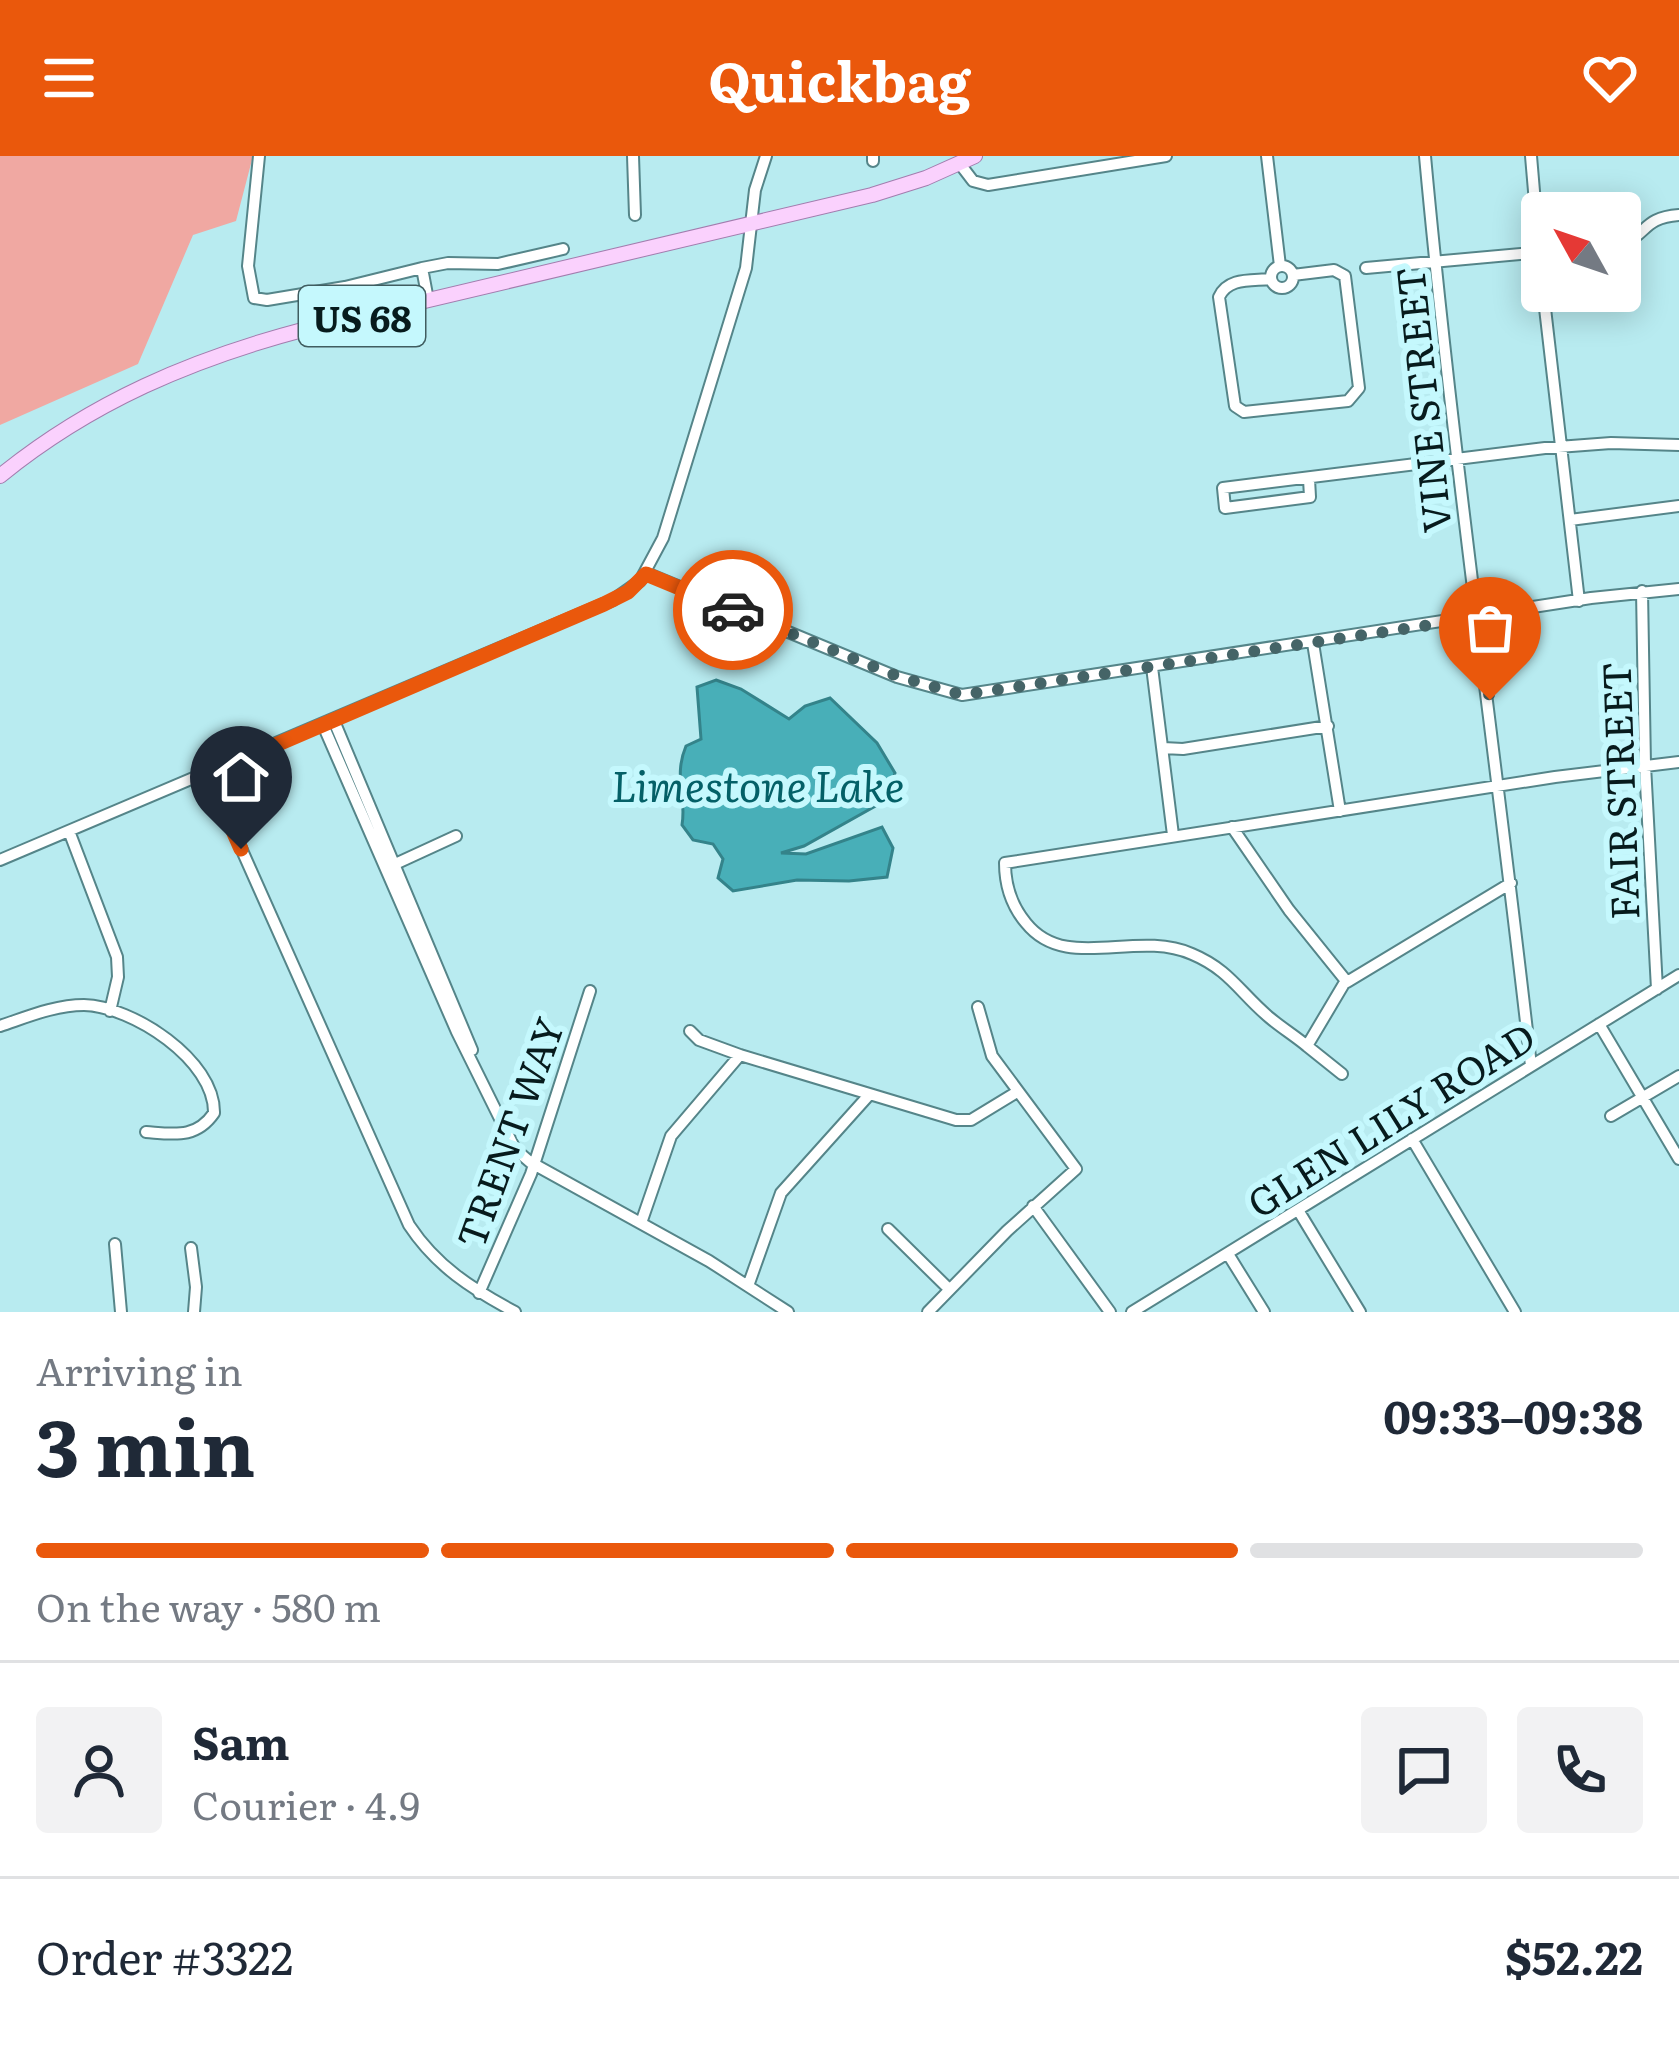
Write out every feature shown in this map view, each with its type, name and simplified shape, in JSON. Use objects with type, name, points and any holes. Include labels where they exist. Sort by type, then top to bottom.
[{"type":"main road","name":"US 68","points":[[0,476],[92,411],[176,370],[257,342],[872,196],[975,156]]},
{"type":"street","points":[[259,156],[248,266],[250,290],[256,299],[346,287],[448,263],[498,264],[563,249]]},
{"type":"street","points":[[633,156],[635,215]]},
{"type":"street","points":[[0,860],[628,592],[646,574],[663,538],[704,410],[746,268],[757,182],[766,156]]},
{"type":"street","points":[[959,164],[974,182],[988,185],[1166,156]]},
{"type":"street","points":[[1267,156],[1280,266]]},
{"type":"street","name":"VINE STREET","points":[[1425,156],[1454,457],[1500,786],[1531,1066]]},
{"type":"street","points":[[1531,156],[1534,192]]},
{"type":"street","points":[[1641,232],[1656,218],[1679,215]]},
{"type":"street","points":[[1366,268],[1521,254]]},
{"type":"street","points":[[1280,266],[1293,275],[1290,285],[1283,288],[1270,279],[1280,266]]},
{"type":"street","points":[[422,268],[428,300]]},
{"type":"street","points":[[1270,279],[1233,282],[1219,297],[1234,406],[1244,412],[1348,401],[1359,388],[1345,275],[1334,270],[1293,275]]},
{"type":"street","points":[[1545,312],[1579,601]]},
{"type":"street","points":[[1309,479],[1310,497],[1226,508],[1222,488],[1454,457],[1562,447],[1679,445]]},
{"type":"street","points":[[1570,520],[1679,506]]},
{"type":"street","points":[[646,574],[951,694],[1014,690],[1679,589]]},
{"type":"street","name":"FAIR STREET","points":[[1642,591],[1657,989]]},
{"type":"street","points":[[1312,643],[1340,811]]},
{"type":"street","points":[[1152,667],[1173,835]]},
{"type":"street","points":[[328,723],[432,965],[464,1025],[473,1059],[509,1141],[535,1165],[788,1312]]},
{"type":"street","points":[[1163,748],[1183,749],[1328,726]]},
{"type":"street","points":[[1342,1074],[1268,1016],[1215,964],[1173,946],[1136,943],[1068,949],[1035,934],[1016,910],[1005,880],[1005,862],[1679,762]]},
{"type":"street","points":[[208,774],[403,1214],[434,1257],[478,1292],[515,1312]]},
{"type":"street","points":[[1232,827],[1288,910],[1346,982]]},
{"type":"street","points":[[69,831],[117,958],[110,1011]]},
{"type":"street","points":[[390,867],[455,836]]},
{"type":"street","points":[[1307,1046],[1346,982],[1511,883]]},
{"type":"street","name":"GLEN LILY ROAD","points":[[1132,1312],[1679,975]]},
{"type":"street","name":"TRENT WAY","points":[[478,1292],[535,1165],[590,991]]},
{"type":"street","points":[[0,1026],[67,1006],[95,1006],[176,1044],[192,1060],[214,1104],[211,1119],[188,1134],[146,1132]]},
{"type":"street","points":[[928,1312],[1076,1169],[987,1047],[978,1006]]},
{"type":"street","points":[[1599,1024],[1679,1159]]},
{"type":"street","points":[[690,1031],[699,1040],[740,1055],[965,1121],[1017,1092]]},
{"type":"street","points":[[641,1223],[671,1136],[740,1055]]},
{"type":"street","points":[[1612,1117],[1679,1076]]},
{"type":"street","points":[[748,1286],[781,1193],[869,1095]]},
{"type":"street","points":[[1412,1139],[1515,1312]]},
{"type":"street","points":[[1034,1206],[1110,1312]]},
{"type":"street","points":[[1298,1210],[1360,1312]]},
{"type":"street","points":[[888,1229],[949,1289]]},
{"type":"street","points":[[115,1244],[121,1312]]},
{"type":"street","points":[[191,1248],[194,1312]]},
{"type":"street","points":[[1228,1254],[1264,1312]]},
{"type":"shaded area","points":[[0,156],[253,156],[236,221],[193,235],[138,364],[0,425]]},
{"type":"water","name":"Limestone Lake","points":[[716,680],[741,689],[789,719],[805,706],[830,698],[877,743],[895,773],[888,799],[804,846],[781,853],[806,854],[882,827],[893,848],[887,877],[797,880],[733,891],[718,878],[723,859],[713,844],[693,840],[682,825],[680,777],[686,746],[701,739],[697,687]]},
{"type":"way so far","points":[[733,610],[897,676],[962,695],[1477,618],[1490,700]]},
{"type":"route","points":[[241,849],[208,774],[604,604],[628,592],[646,574],[733,610]]}]
